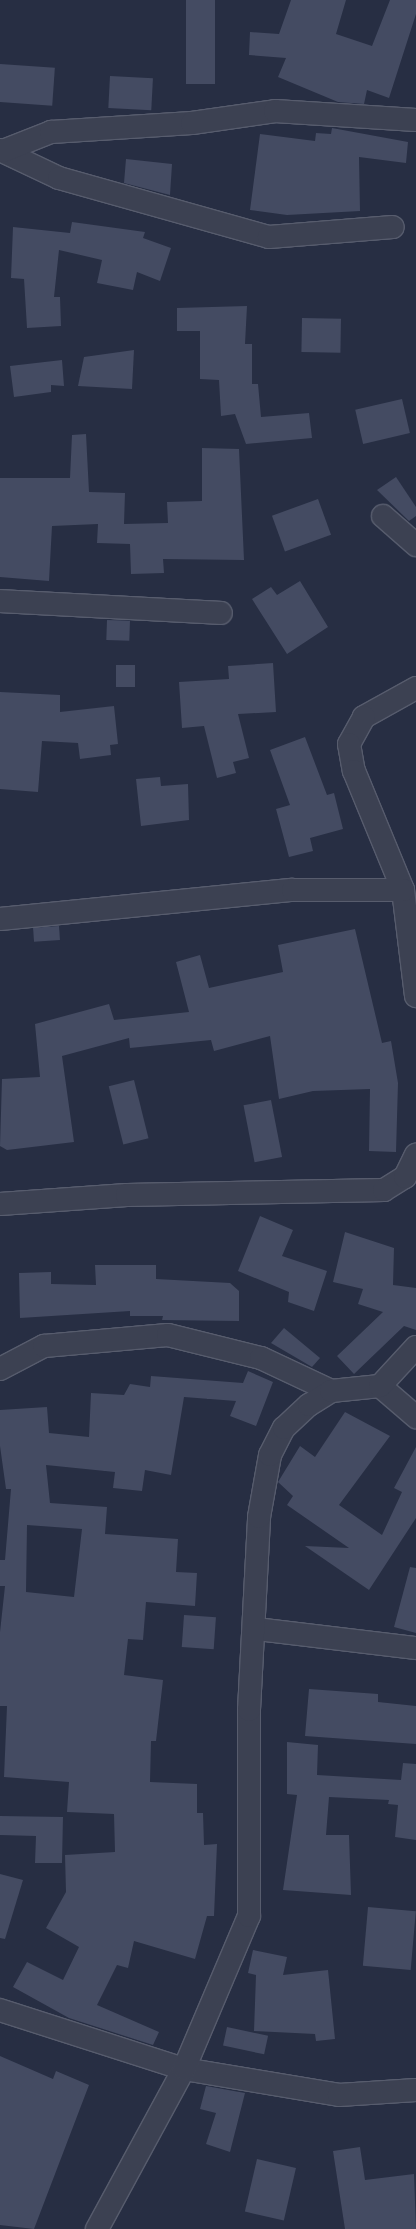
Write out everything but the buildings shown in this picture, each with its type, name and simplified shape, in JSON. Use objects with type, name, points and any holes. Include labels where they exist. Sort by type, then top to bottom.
[{"type":"street","points":[[1,151],[51,132],[192,123],[256,112],[414,115]]},
{"type":"street","points":[[1,151],[59,178],[268,237],[392,227]]},
{"type":"street","points":[[383,516],[416,545]]},
{"type":"street","points":[[0,601],[221,613]]},
{"type":"street","points":[[416,688],[364,717],[348,744],[354,771],[403,890],[416,996]]},
{"type":"street","points":[[0,919],[292,890],[403,890]]},
{"type":"street","points":[[0,1204],[137,1194],[384,1190],[405,1177],[416,1154]]},
{"type":"street","points":[[0,1368],[44,1346],[168,1335],[261,1358],[330,1391],[380,1386],[416,1347]]},
{"type":"street","points":[[380,1386],[416,1417]]},
{"type":"street","points":[[97,2229],[184,2069],[249,1916],[249,1710],[256,1628],[259,1517],[270,1454],[284,1428],[330,1391]]},
{"type":"street","points":[[256,1628],[416,1648]]},
{"type":"street","points":[[0,2010],[184,2069],[339,2095],[416,2090]]}]
